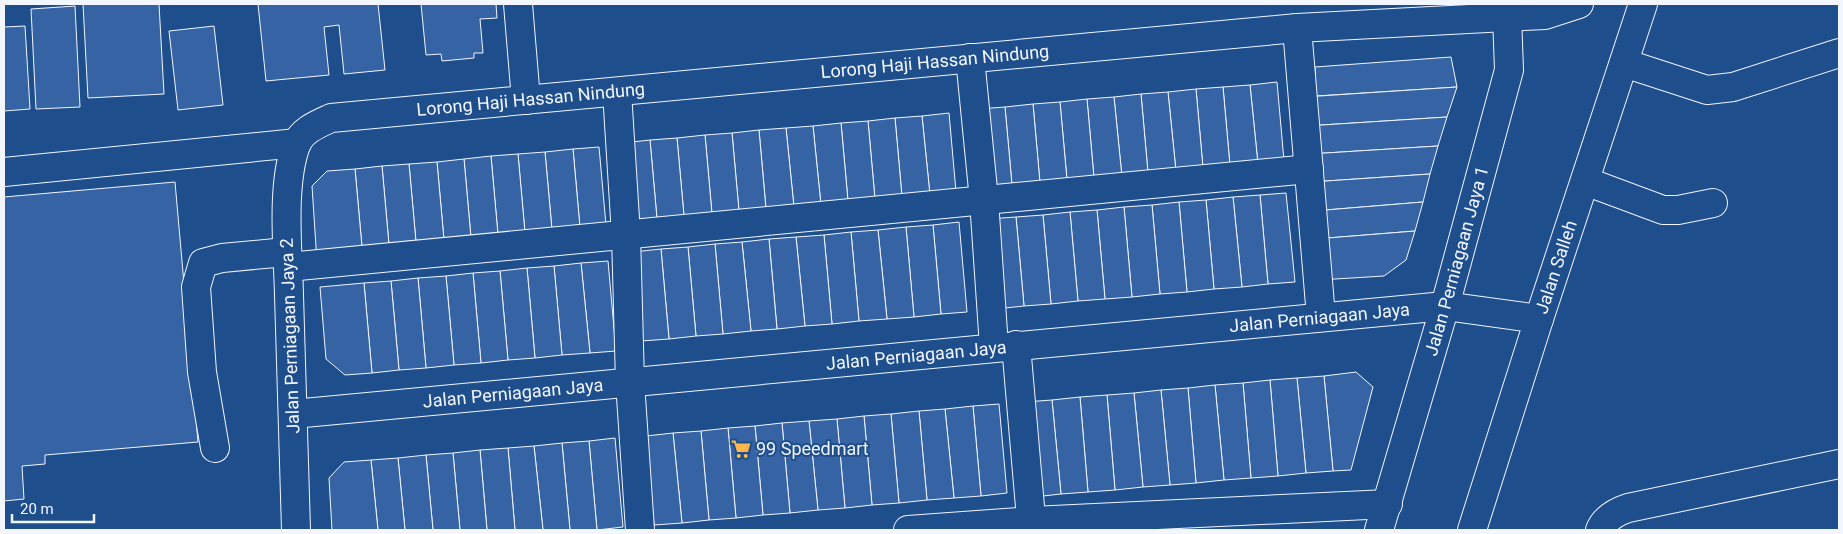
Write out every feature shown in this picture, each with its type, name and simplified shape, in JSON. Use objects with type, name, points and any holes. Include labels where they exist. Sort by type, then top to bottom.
[{"type":"street","points":[[518,4],[526,100]]},
{"type":"street","name":"Lorong Haji Hassan Nindung","points":[[297,143],[311,127],[331,118],[1298,28],[1545,15],[1579,4]]},
{"type":"street","name":"Jalan Salleh","points":[[1472,530],[1539,319],[1643,4]]},
{"type":"street","name":"Jalan Perniagaan Jaya 1","points":[[1380,530],[1445,306],[1509,70],[1507,16]]},
{"type":"street","points":[[1298,28],[1321,317]]},
{"type":"street","points":[[1624,63],[1707,90],[1733,87],[1839,53]]},
{"type":"street","points":[[970,58],[984,200],[1032,526]]},
{"type":"street","points":[[617,92],[626,234],[630,382],[640,530]]},
{"type":"street","points":[[4,172],[297,143]]},
{"type":"street","name":"Jalan Perniagaan Jaya 2","points":[[296,530],[287,259],[291,164],[297,143]]},
{"type":"street","points":[[215,448],[202,372],[196,286],[203,263],[222,258],[287,259],[626,234],[1309,169]]},
{"type":"street","points":[[1585,181],[1663,210],[1678,210],[1713,203]]},
{"type":"street","name":"Jalan Perniagaan Jaya","points":[[292,414],[1445,306],[1539,319]]},
{"type":"street","points":[[1600,530],[1601,526],[1613,514],[1628,508],[1839,464]]},
{"type":"street","points":[[908,530],[1032,526],[1388,504]]},
{"type":"building","points":[[83,4],[159,4],[164,94],[88,98]]},
{"type":"building","points":[[258,4],[378,4],[385,70],[344,74],[339,25],[324,27],[329,75],[266,81]]},
{"type":"building","points":[[421,4],[496,4],[497,18],[480,19],[483,53],[474,53],[474,58],[442,61],[441,54],[426,55]]},
{"type":"building","points":[[75,6],[80,107],[36,109],[31,9]]},
{"type":"building","points":[[25,26],[30,109],[4,111],[4,27]]},
{"type":"building","points":[[214,26],[223,105],[178,110],[169,31]]},
{"type":"building","points":[[1451,57],[1457,87],[1316,96],[1315,67]]},
{"type":"building","points":[[1277,82],[1285,172],[1259,174],[1250,85]]},
{"type":"building","points":[[1250,85],[1259,174],[1231,177],[1223,87]]},
{"type":"building","points":[[1223,87],[1231,177],[1204,179],[1196,89]]},
{"type":"building","points":[[1457,87],[1447,117],[1306,126],[1304,97]]},
{"type":"building","points":[[1196,89],[1204,179],[1177,181],[1168,92]]},
{"type":"building","points":[[1168,92],[1177,181],[1149,184],[1141,94]]},
{"type":"building","points":[[1141,94],[1149,184],[1123,187],[1114,97]]},
{"type":"building","points":[[1114,97],[1123,187],[1095,189],[1087,99]]},
{"type":"building","points":[[1087,99],[1095,189],[1068,191],[1060,102]]},
{"type":"building","points":[[1060,102],[1068,191],[1041,194],[1033,104]]},
{"type":"building","points":[[1033,104],[1041,194],[1013,196],[1005,107]]},
{"type":"building","points":[[1005,107],[1013,196],[986,199],[978,109]]},
{"type":"building","points":[[949,113],[957,203],[931,205],[922,116]]},
{"type":"building","points":[[922,116],[931,205],[903,208],[895,118]]},
{"type":"building","points":[[1447,117],[1438,146],[1309,154],[1306,126]]},
{"type":"building","points":[[895,118],[903,208],[876,210],[868,121]]},
{"type":"building","points":[[868,121],[876,210],[849,212],[841,123]]},
{"type":"building","points":[[841,123],[849,212],[822,215],[813,126]]},
{"type":"building","points":[[813,126],[822,215],[795,217],[786,128]]},
{"type":"building","points":[[786,128],[795,217],[767,220],[759,130]]},
{"type":"building","points":[[759,130],[767,220],[740,222],[732,133]]},
{"type":"building","points":[[732,133],[740,222],[713,225],[705,135]]},
{"type":"building","points":[[705,135],[713,225],[685,227],[677,138]]},
{"type":"building","points":[[677,138],[685,227],[658,230],[650,140]]},
{"type":"building","points":[[650,140],[658,230],[631,232],[623,143]]},
{"type":"building","points":[[1438,146],[1430,174],[1311,182],[1309,154]]},
{"type":"building","points":[[599,147],[607,236],[581,239],[573,149]]},
{"type":"building","points":[[573,149],[581,239],[553,241],[545,152]]},
{"type":"building","points":[[545,152],[553,241],[526,244],[518,154]]},
{"type":"building","points":[[518,154],[526,244],[499,246],[491,156]]},
{"type":"building","points":[[491,156],[499,246],[472,249],[464,159]]},
{"type":"building","points":[[464,159],[472,249],[445,251],[437,162]]},
{"type":"building","points":[[437,162],[445,251],[417,253],[409,164]]},
{"type":"building","points":[[409,164],[417,253],[390,256],[382,166]]},
{"type":"building","points":[[382,166],[390,256],[363,258],[355,169]]},
{"type":"building","points":[[355,169],[363,258],[317,262],[312,186],[327,171]]},
{"type":"building","points":[[1430,174],[1423,202],[1313,211],[1311,182]]},
{"type":"building","points":[[175,182],[198,442],[45,455],[45,464],[22,466],[24,499],[4,501],[4,197]]},
{"type":"building","points":[[1286,193],[1295,282],[1268,284],[1260,195]]},
{"type":"building","points":[[1260,195],[1268,284],[1242,287],[1233,197]]},
{"type":"building","points":[[1233,197],[1242,287],[1214,289],[1206,200]]},
{"type":"building","points":[[1206,200],[1214,289],[1187,292],[1179,202]]},
{"type":"building","points":[[1179,202],[1187,292],[1160,294],[1152,205]]},
{"type":"building","points":[[1423,202],[1415,231],[1315,239],[1313,211]]},
{"type":"building","points":[[1152,205],[1160,294],[1132,297],[1124,207]]},
{"type":"building","points":[[1124,207],[1132,297],[1105,299],[1097,210]]},
{"type":"building","points":[[1097,210],[1105,299],[1078,301],[1070,212]]},
{"type":"building","points":[[1070,212],[1078,301],[1051,304],[1043,215]]},
{"type":"building","points":[[1043,215],[1051,304],[1024,306],[1016,217]]},
{"type":"building","points":[[1016,217],[1024,306],[996,309],[988,219]]},
{"type":"building","points":[[959,222],[967,312],[941,314],[933,225]]},
{"type":"building","points":[[933,225],[941,314],[914,317],[906,227]]},
{"type":"building","points":[[906,227],[914,317],[887,319],[878,230]]},
{"type":"building","points":[[878,230],[887,319],[859,321],[851,232]]},
{"type":"building","points":[[1415,231],[1406,260],[1384,276],[1319,280],[1315,239]]},
{"type":"building","points":[[851,232],[859,321],[832,324],[824,235]]},
{"type":"building","points":[[824,235],[832,324],[805,326],[796,237]]},
{"type":"building","points":[[796,237],[805,326],[777,329],[769,239]]},
{"type":"building","points":[[769,239],[777,329],[751,331],[742,242]]},
{"type":"building","points":[[742,242],[751,331],[723,334],[715,244]]},
{"type":"building","points":[[715,244],[723,334],[696,336],[688,247]]},
{"type":"building","points":[[688,247],[696,336],[669,339],[661,249]]},
{"type":"building","points":[[661,249],[669,339],[641,341],[633,252]]},
{"type":"building","points":[[608,261],[616,351],[590,353],[581,263]]},
{"type":"building","points":[[581,263],[590,353],[562,355],[554,266]]},
{"type":"building","points":[[554,266],[562,355],[535,358],[527,268]]},
{"type":"building","points":[[527,268],[535,358],[508,360],[500,271]]},
{"type":"building","points":[[500,271],[508,360],[481,363],[473,273]]},
{"type":"building","points":[[473,273],[481,363],[454,365],[446,276]]},
{"type":"building","points":[[446,276],[454,365],[426,368],[418,278]]},
{"type":"building","points":[[418,278],[426,368],[399,370],[391,281]]},
{"type":"building","points":[[391,281],[399,370],[372,373],[364,283]]},
{"type":"building","points":[[364,283],[372,373],[345,375],[326,359],[320,287]]},
{"type":"building","points":[[1356,372],[1373,387],[1351,470],[1333,471],[1324,376]]},
{"type":"building","points":[[1324,376],[1333,471],[1306,473],[1297,378]]},
{"type":"building","points":[[1297,378],[1306,473],[1278,476],[1270,380]]},
{"type":"building","points":[[1270,380],[1278,476],[1251,478],[1243,383]]},
{"type":"building","points":[[1243,383],[1251,478],[1224,480],[1215,385]]},
{"type":"building","points":[[1215,385],[1224,480],[1196,483],[1188,388]]},
{"type":"building","points":[[1188,388],[1196,483],[1170,485],[1161,390]]},
{"type":"building","points":[[1161,390],[1170,485],[1143,487],[1134,393]]},
{"type":"building","points":[[1134,393],[1143,487],[1115,490],[1107,395]]},
{"type":"building","points":[[1107,395],[1115,490],[1088,492],[1080,397]]},
{"type":"building","points":[[1080,397],[1088,492],[1061,494],[1052,400]]},
{"type":"building","points":[[1052,400],[1061,494],[1034,497],[1025,402]]},
{"type":"building","points":[[999,404],[1007,493],[981,496],[973,406]]},
{"type":"building","points":[[973,406],[981,496],[954,498],[945,409]]},
{"type":"building","points":[[945,409],[954,498],[927,500],[919,411]]},
{"type":"building","points":[[919,411],[927,500],[899,503],[891,414]]},
{"type":"building","points":[[891,414],[899,503],[872,505],[864,416]]},
{"type":"building","points":[[864,416],[872,505],[845,508],[837,419]]},
{"type":"building","points":[[837,419],[845,508],[818,510],[809,421]]},
{"type":"building","points":[[809,421],[818,510],[790,513],[782,423]]},
{"type":"building","points":[[782,423],[790,513],[763,515],[755,426]]},
{"type":"building","points":[[755,426],[763,515],[736,518],[728,428]]},
{"type":"building","points":[[728,428],[736,518],[709,520],[701,431]]},
{"type":"building","points":[[701,431],[709,520],[682,523],[673,433]]},
{"type":"building","points":[[673,433],[682,523],[654,525],[646,436]]},
{"type":"building","points":[[615,438],[623,527],[597,530],[589,441]]},
{"type":"building","points":[[589,441],[597,530],[570,530],[562,443]]},
{"type":"building","points":[[562,443],[570,530],[543,530],[534,446]]},
{"type":"building","points":[[534,446],[543,530],[515,530],[508,448]]},
{"type":"building","points":[[508,448],[515,530],[487,530],[480,450]]},
{"type":"building","points":[[480,450],[487,530],[460,530],[453,453]]},
{"type":"building","points":[[453,453],[460,530],[433,530],[426,455]]},
{"type":"building","points":[[426,455],[433,530],[405,530],[398,458]]},
{"type":"building","points":[[398,458],[405,530],[378,530],[371,460]]},
{"type":"building","points":[[371,460],[378,530],[332,530],[329,478],[344,462]]},
{"type":"place","name":"99 Speedmart","points":[[741,449]]}]
